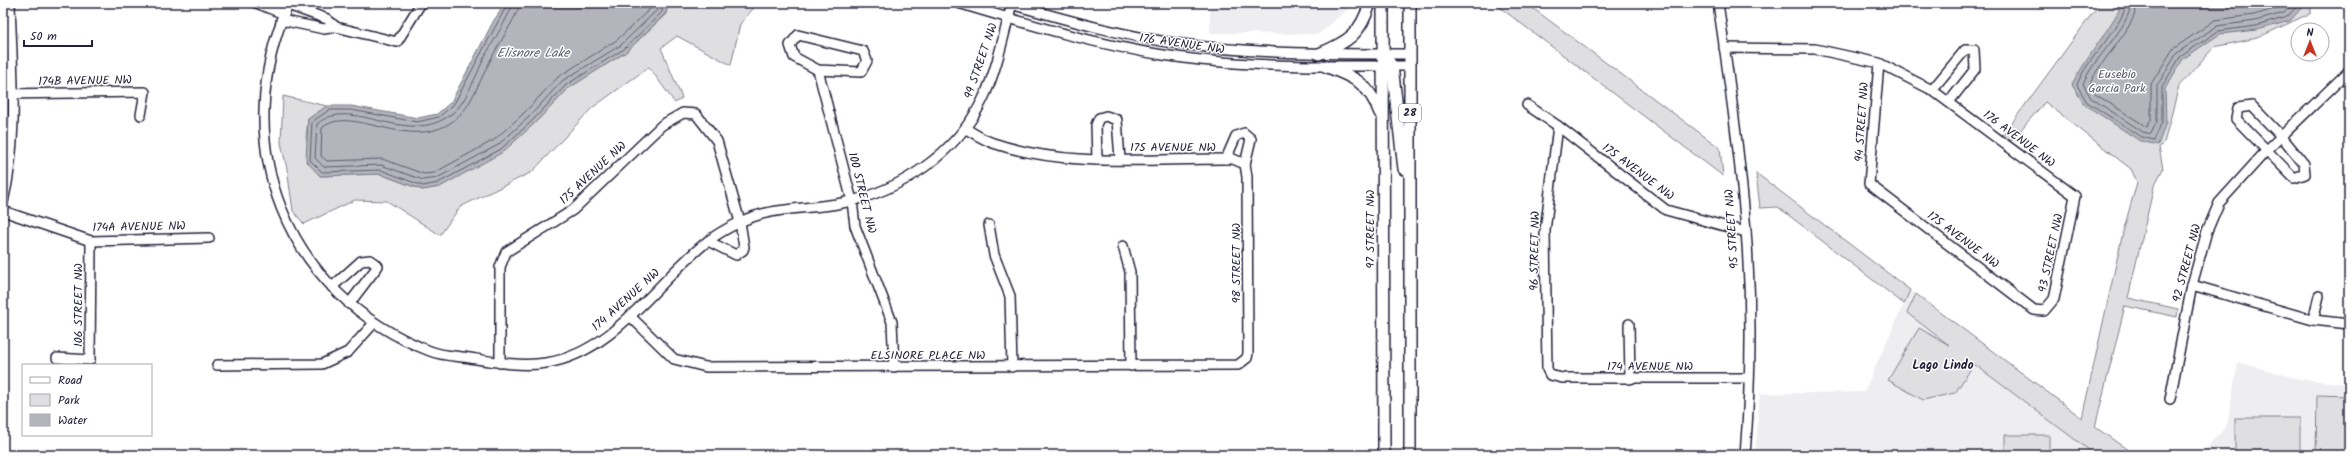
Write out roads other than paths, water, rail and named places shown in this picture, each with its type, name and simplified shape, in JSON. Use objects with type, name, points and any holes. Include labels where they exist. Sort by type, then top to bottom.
[{"type":"main road","points":[[1319,54],[1339,46],[1352,38],[1366,18],[1370,3]]},
{"type":"main road","points":[[1383,3],[1383,54],[1387,66],[1410,223],[1410,455]]},
{"type":"main road","name":"28","points":[[1410,3],[1410,223]]},
{"type":"main road","points":[[1325,66],[1350,76],[1362,83],[1374,98],[1382,119]]},
{"type":"main road","name":"97 STREET NW","points":[[1384,455],[1382,119],[1387,66]]},
{"type":"street","points":[[3,202],[8,180],[12,136],[8,94],[10,3]]},
{"type":"street","points":[[256,3],[327,19],[336,27]]},
{"type":"street","points":[[285,10],[324,29],[336,27],[397,42],[404,35],[421,3]]},
{"type":"street","name":"176 AVENUE NW","points":[[958,3],[1008,18],[1163,55],[1240,64],[1410,66]]},
{"type":"street","name":"176 AVENUE NW","points":[[1010,3],[1106,29],[1172,42],[1219,48],[1319,54],[1410,54]]},
{"type":"street","name":"99 STREET NW","points":[[895,185],[932,163],[966,129],[984,97],[1008,18],[1010,3]]},
{"type":"street","name":"95 STREET NW","points":[[1718,3],[1746,232],[1750,350],[1745,455]]},
{"type":"street","name":"174 AVENUE NW","points":[[285,10],[266,80],[265,146],[277,199],[292,232],[309,262],[349,304],[374,323],[431,352],[500,363],[547,363],[586,351],[630,316],[708,241],[740,222],[767,212],[852,201],[895,185]]},
{"type":"street","points":[[798,35],[863,51],[867,61],[861,72],[818,70],[794,57],[790,45],[798,35]]},
{"type":"street","name":"176 AVENUE NW","points":[[1724,48],[1815,49],[1879,63],[1932,90],[2075,196]]},
{"type":"street","points":[[1932,90],[1965,50],[1974,50],[1975,69],[1949,102]]},
{"type":"street","name":"94 STREET NW","points":[[1869,184],[1879,63]]},
{"type":"street","name":"100 STREET NW","points":[[818,70],[852,201],[855,226],[892,322],[894,367]]},
{"type":"street","name":"92 STREET NW","points":[[2170,399],[2192,285],[2207,231],[2219,203],[2266,151],[2349,71]]},
{"type":"street","name":"174B AVENUE NW","points":[[8,94],[145,92],[141,115]]},
{"type":"street","name":"175 AVENUE NW","points":[[1527,105],[1558,126],[1666,210],[1746,232]]},
{"type":"street","points":[[2252,106],[2282,137],[2304,164],[2305,174],[2294,178],[2266,151],[2236,119],[2238,108],[2252,106]]},
{"type":"street","name":"175 AVENUE NW","points":[[500,363],[500,268],[506,252],[573,210],[662,125],[683,113],[696,114],[717,141],[740,222]]},
{"type":"street","name":"175 AVENUE NW","points":[[1097,160],[1096,125],[1100,118],[1106,116],[1117,120],[1120,159]]},
{"type":"street","name":"96 STREET NW","points":[[1550,375],[1547,369],[1545,231],[1558,126]]},
{"type":"street","name":"175 AVENUE NW","points":[[966,129],[992,142],[1035,154],[1097,160],[1226,159],[1241,161],[1245,164],[1251,139],[1244,133],[1236,136],[1226,159]]},
{"type":"street","name":"98 STREET NW","points":[[1243,362],[1248,353],[1247,177],[1245,164]]},
{"type":"street","name":"175 AVENUE NW","points":[[1869,184],[2034,310],[2044,311]]},
{"type":"street","name":"93 STREET NW","points":[[2044,311],[2054,299],[2075,196]]},
{"type":"street","name":"174A AVENUE NW","points":[[3,210],[90,241],[209,238]]},
{"type":"street","points":[[708,241],[729,253],[739,254],[744,247],[740,222]]},
{"type":"street","points":[[989,225],[994,255],[1010,296],[1012,367]]},
{"type":"street","name":"106 STREET NW","points":[[57,358],[90,360],[90,241]]},
{"type":"street","points":[[1123,246],[1130,272],[1131,366]]},
{"type":"street","points":[[332,287],[361,261],[370,260],[378,266],[349,304]]},
{"type":"street","points":[[2192,285],[2313,320],[2349,324]]},
{"type":"street","points":[[2313,320],[2318,296]]},
{"type":"street","name":"ELSINORE PLACE NW","points":[[630,316],[674,359],[706,367],[1238,366],[1243,362]]},
{"type":"street","points":[[217,365],[322,364],[348,352],[374,323]]},
{"type":"street","points":[[1629,324],[1630,379]]},
{"type":"street","name":"174 AVENUE NW","points":[[1550,375],[1562,378],[1749,378]]},
{"type":"water","name":"Elisnore Lake","points":[[506,3],[668,3],[666,13],[626,52],[569,88],[535,123],[503,152],[440,187],[423,190],[380,174],[320,176],[306,161],[308,119],[327,106],[351,106],[418,118],[437,114],[451,102],[494,20]]},
{"type":"water","name":"Eusebio Garcia Park","points":[[2123,3],[2306,3],[2290,21],[2257,30],[2220,34],[2183,59],[2165,89],[2166,123],[2158,145],[2140,141],[2084,104],[2072,85]]},
{"type":"district","name":"Lago Lindo","points":[[1943,365]]}]
